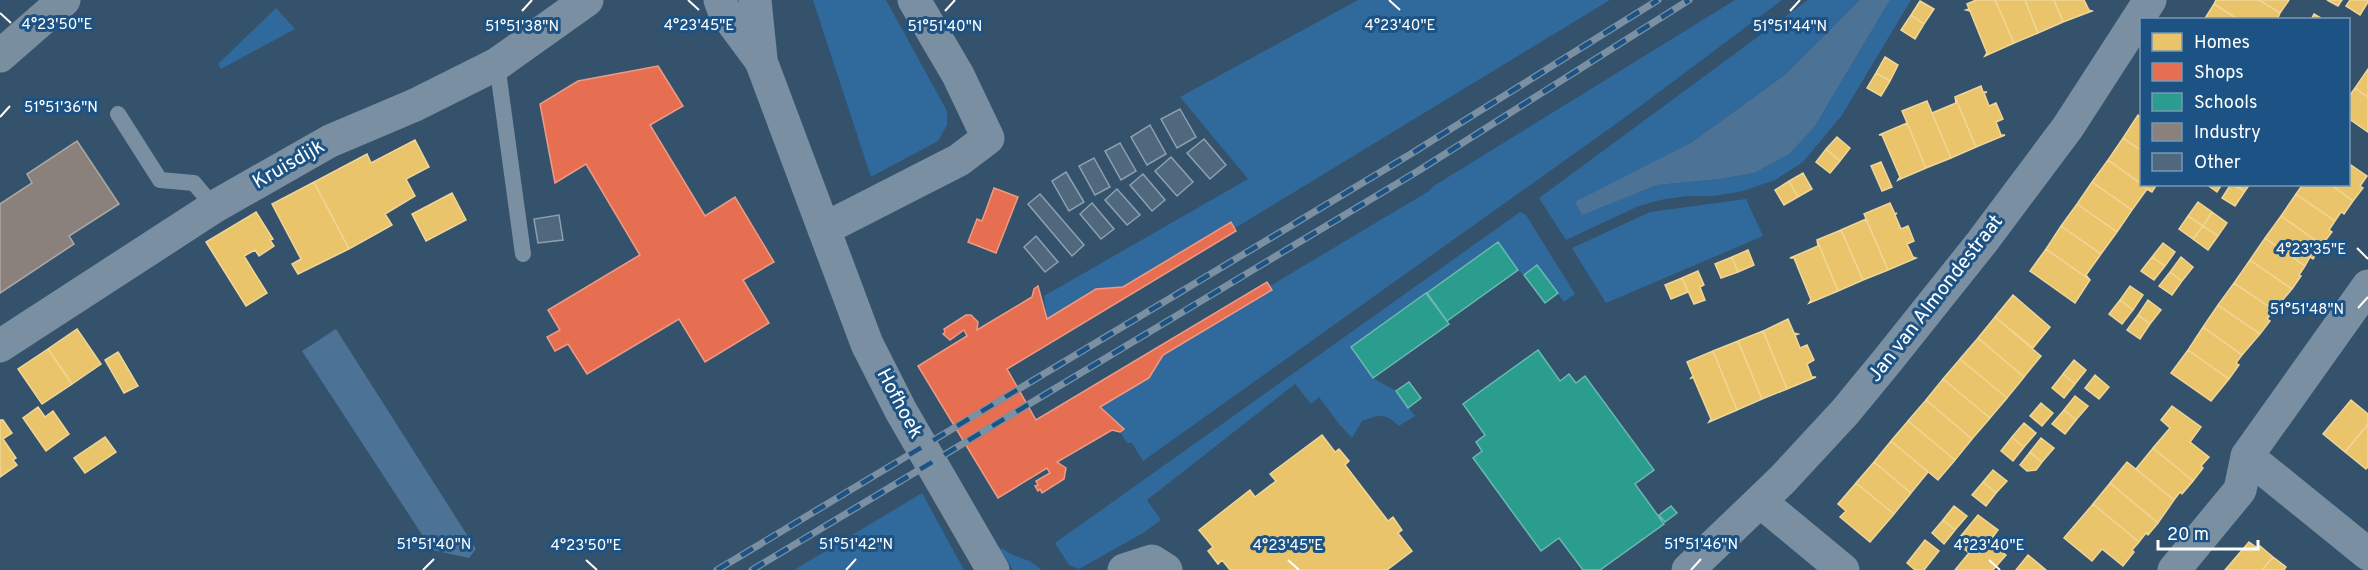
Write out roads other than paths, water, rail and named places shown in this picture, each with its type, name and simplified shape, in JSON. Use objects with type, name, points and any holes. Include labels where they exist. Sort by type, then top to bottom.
[{"type":"main road","points":[[0,56],[64,0]]},
{"type":"street","name":"Kruisdijk","points":[[0,346],[214,207],[330,141],[415,105],[497,64],[587,0]]},
{"type":"street","name":"Hofhoek","points":[[720,0],[724,10],[761,61]]},
{"type":"street","name":"Hofhoek","points":[[755,0],[761,61],[867,344],[891,392],[993,570]]},
{"type":"street","points":[[824,229],[959,160],[988,138],[958,75],[914,0]]},
{"type":"street","name":"Jan van Almondestraat","points":[[1688,570],[1761,502],[1845,412],[1982,242],[2068,127],[2151,0]]},
{"type":"street","points":[[2174,570],[2240,490],[2247,456],[2368,286]]},
{"type":"street","points":[[2247,456],[2368,554]]},
{"type":"street","points":[[1761,502],[1843,570]]},
{"type":"street","points":[[1124,570],[1152,561],[1166,570]]},
{"type":"lane","points":[[497,64],[523,254]]},
{"type":"lane","points":[[118,114],[160,180],[194,183],[214,207]]},
{"type":"railway","points":[[717,570],[1409,155],[1658,0]]},
{"type":"railway","points":[[752,570],[1418,171],[1689,0]]}]
